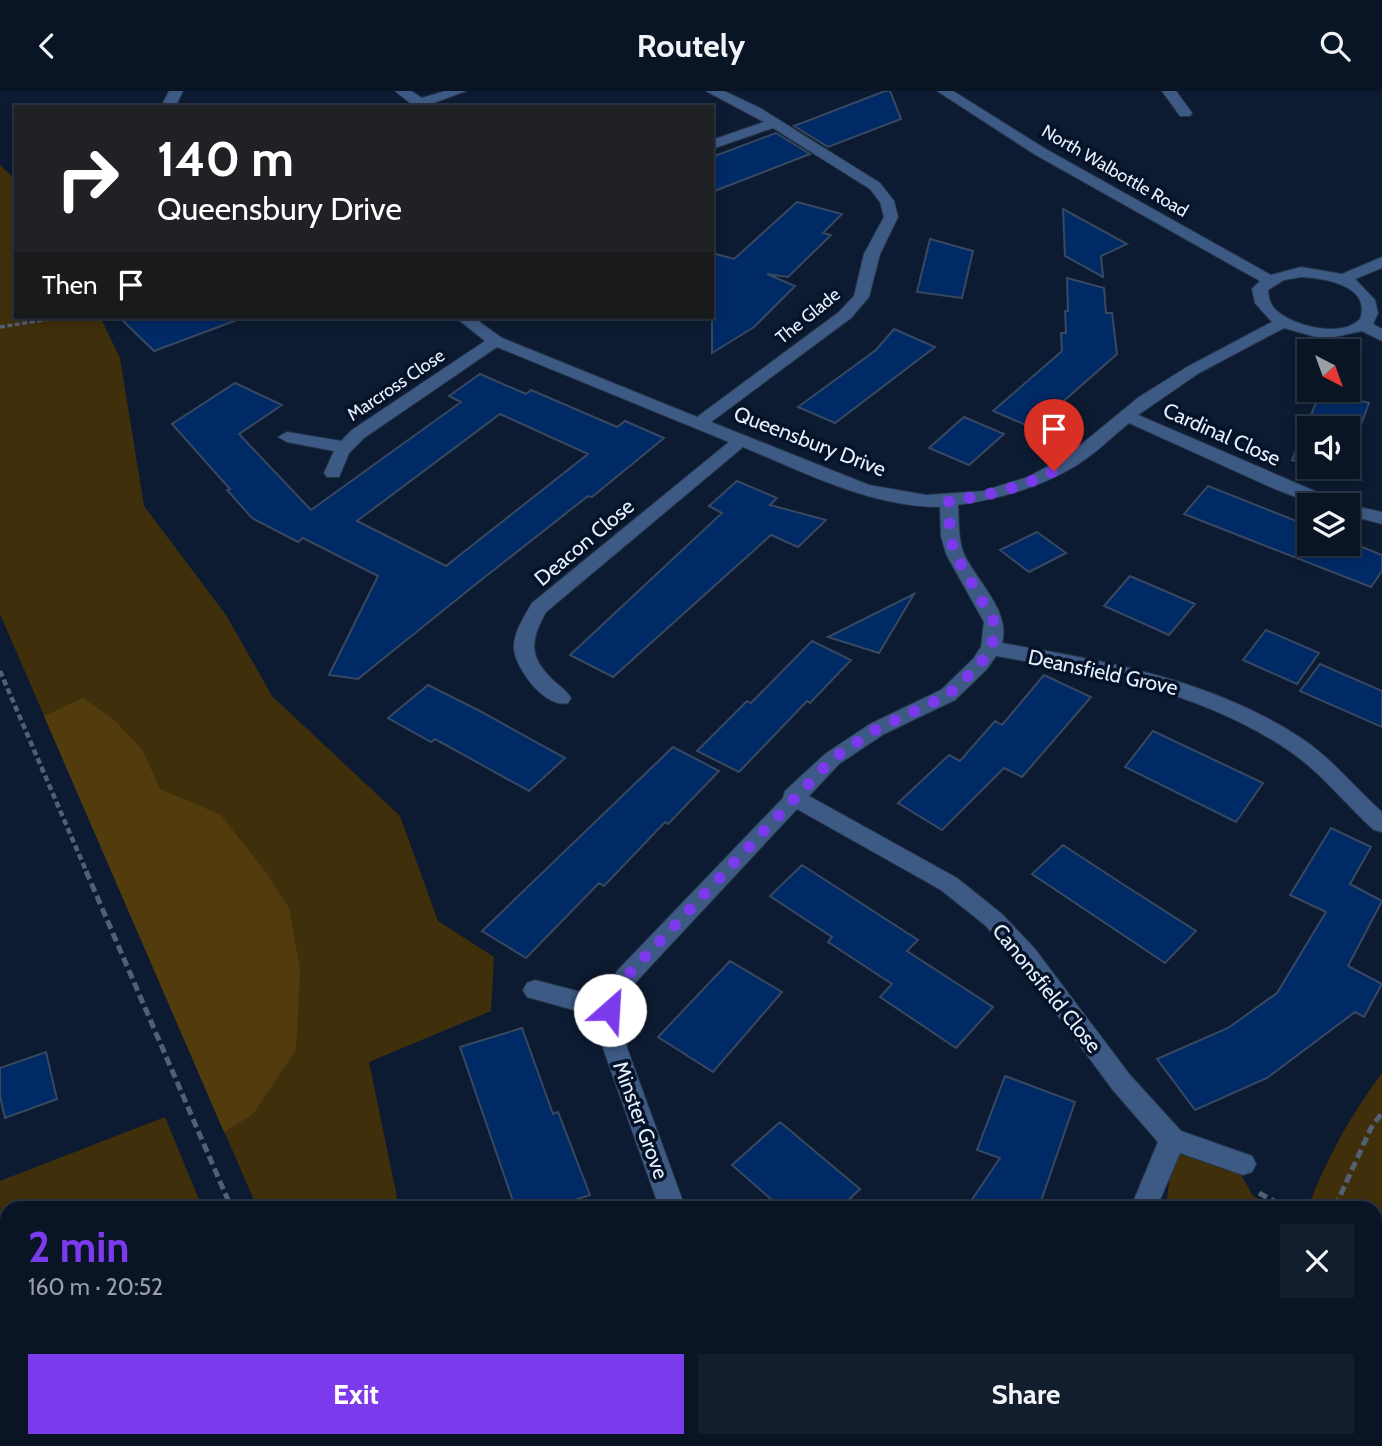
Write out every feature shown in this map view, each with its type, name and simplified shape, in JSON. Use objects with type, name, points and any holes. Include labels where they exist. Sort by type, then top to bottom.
[{"type":"street","points":[[402,91],[423,105],[459,91]]},
{"type":"street","name":"The Glade","points":[[699,423],[845,316],[861,297],[872,254],[891,217],[887,201],[875,186],[774,123],[713,91]]},
{"type":"street","name":"North Walbottle Road","points":[[944,91],[1039,151],[1269,280]]},
{"type":"street","points":[[1169,91],[1185,113]]},
{"type":"street","points":[[714,144],[774,123]]},
{"type":"street","points":[[1343,279],[1382,262]]},
{"type":"street","points":[[1301,272],[1343,279],[1368,296],[1373,307],[1371,317],[1363,325],[1347,331],[1326,333],[1283,322],[1268,311],[1260,300],[1261,289],[1269,280],[1283,274],[1301,272]]},
{"type":"street","name":"Queensbury Drive","points":[[466,319],[496,341],[865,490],[926,501],[985,496],[1034,481],[1073,460],[1145,401],[1194,370],[1283,322]]},
{"type":"street","points":[[1363,325],[1382,335]]},
{"type":"street","name":"Marcross Close","points":[[333,473],[335,460],[343,447],[358,434],[496,341]]},
{"type":"street","name":"Cardinal Close","points":[[1127,417],[1302,493]]},
{"type":"street","points":[[287,437],[343,447]]},
{"type":"street","name":"Deacon Close","points":[[561,698],[532,674],[523,649],[526,628],[539,608],[742,440]]},
{"type":"street","points":[[535,990],[610,1010],[625,978],[793,797],[832,759],[877,729],[948,695],[980,664],[991,648],[994,622],[955,554],[950,536],[949,501]]},
{"type":"street","points":[[1360,512],[1382,518]]},
{"type":"street","name":"Deansfield Grove","points":[[991,648],[1122,672],[1196,693],[1297,745],[1382,824]]},
{"type":"street","name":"Canonsfield Close","points":[[793,797],[949,884],[994,920],[1027,955],[1121,1081],[1172,1139],[1243,1164]]},
{"type":"street","name":"Minster Grove","points":[[610,1010],[615,1048],[670,1201]]},
{"type":"street","points":[[1147,1201],[1161,1172],[1172,1139]]},
{"type":"path","points":[[0,327],[50,319]]},
{"type":"path","points":[[0,671],[228,1201]]},
{"type":"path","points":[[1338,1201],[1371,1128],[1382,1113]]},
{"type":"shaded area","points":[[0,165],[14,178],[14,319],[101,319],[120,358],[144,506],[226,615],[272,696],[400,816],[438,921],[494,957],[491,1011],[369,1062],[398,1201],[254,1201],[0,614]]},
{"type":"shaded area","points":[[83,698],[114,720],[142,749],[160,789],[221,815],[265,871],[289,908],[300,969],[296,1050],[253,1114],[224,1132],[44,716]]},
{"type":"shaded area","points":[[1382,1073],[1382,1201],[1311,1201],[1340,1138]]},
{"type":"shaded area","points":[[165,1117],[200,1201],[0,1201],[0,1181]]},
{"type":"shaded area","points":[[1178,1147],[1237,1168],[1253,1196],[1263,1201],[1167,1201],[1170,1175]]},
{"type":"building","points":[[890,91],[901,119],[828,147],[794,126]]},
{"type":"building","points":[[776,133],[810,154],[714,191],[714,156]]},
{"type":"building","points":[[797,202],[842,214],[823,233],[831,235],[788,277],[767,274],[795,286],[754,327],[712,353],[714,254],[734,259]]},
{"type":"building","points":[[1063,209],[1127,244],[1101,256],[1103,277],[1065,256]]},
{"type":"building","points":[[930,239],[973,251],[962,298],[917,292]]},
{"type":"building","points":[[1067,278],[1104,288],[1106,313],[1112,313],[1117,354],[1033,428],[993,411],[1062,351],[1061,333],[1066,333],[1065,311],[1068,311]]},
{"type":"building","points":[[121,319],[237,319],[237,320],[154,351]]},
{"type":"building","points":[[894,329],[935,347],[835,423],[798,407],[876,350]]},
{"type":"building","points":[[480,374],[526,394],[531,390],[617,427],[625,421],[664,438],[358,679],[329,675],[378,576],[303,538],[298,542],[252,518],[172,424],[235,383],[282,405],[239,434],[311,510],[461,402],[449,396]],"holes":[[[500,414],[588,454],[446,566],[357,521]]]},
{"type":"building","points":[[1360,401],[1369,403],[1360,427],[1360,416],[1310,416],[1316,403],[1360,403]]},
{"type":"building","points":[[964,417],[1004,434],[969,465],[929,448]]},
{"type":"building","points":[[1297,448],[1297,461],[1292,460]]},
{"type":"building","points":[[737,481],[777,498],[770,505],[826,520],[798,547],[771,535],[613,677],[570,655],[722,513],[709,506]]},
{"type":"building","points":[[1208,486],[1297,521],[1297,556],[1360,556],[1360,546],[1382,555],[1382,571],[1371,587],[1184,514]]},
{"type":"building","points":[[1037,532],[1066,553],[1029,572],[1000,550]]},
{"type":"building","points":[[1130,576],[1195,604],[1169,635],[1104,606]]},
{"type":"building","points":[[914,594],[879,653],[828,637]]},
{"type":"building","points":[[1266,630],[1319,653],[1297,684],[1243,660]]},
{"type":"building","points":[[812,641],[851,660],[810,703],[807,701],[739,772],[697,751],[747,701],[751,703]]},
{"type":"building","points":[[1320,664],[1382,691],[1382,727],[1300,691]]},
{"type":"building","points":[[1044,675],[1091,697],[1022,777],[1004,768],[942,830],[898,803],[949,755],[960,761],[995,721],[1002,725]]},
{"type":"building","points":[[428,685],[565,758],[529,791],[435,739],[431,742],[388,718]]},
{"type":"building","points":[[1153,731],[1263,783],[1236,822],[1125,767]]},
{"type":"building","points":[[673,747],[719,771],[668,824],[665,822],[604,886],[599,883],[526,958],[482,931]]},
{"type":"building","points":[[1331,828],[1371,847],[1350,884],[1382,901],[1348,966],[1382,984],[1364,1017],[1355,1012],[1267,1078],[1195,1110],[1157,1059],[1228,1028],[1277,993],[1326,912],[1290,895]]},
{"type":"building","points":[[1063,845],[1196,931],[1165,963],[1032,874]]},
{"type":"building","points":[[802,865],[918,940],[907,951],[993,1007],[956,1048],[880,997],[892,984],[828,942],[832,937],[770,896]]},
{"type":"building","points":[[730,961],[782,992],[713,1072],[658,1037]]},
{"type":"building","points":[[522,1028],[553,1114],[558,1112],[590,1195],[572,1201],[513,1201],[460,1047]]},
{"type":"building","points":[[46,1052],[57,1099],[5,1118],[0,1096],[0,1068]]},
{"type":"building","points":[[1005,1076],[1075,1102],[1041,1201],[971,1201],[1000,1158],[977,1150]]},
{"type":"building","points":[[780,1122],[860,1189],[847,1201],[773,1201],[732,1165]]},
{"type":"route","points":[[610,1010],[625,978],[793,797],[832,759],[877,729],[948,695],[980,664],[991,648],[994,622],[955,554],[950,536],[949,501],[985,496],[1034,481],[1054,471]]}]
